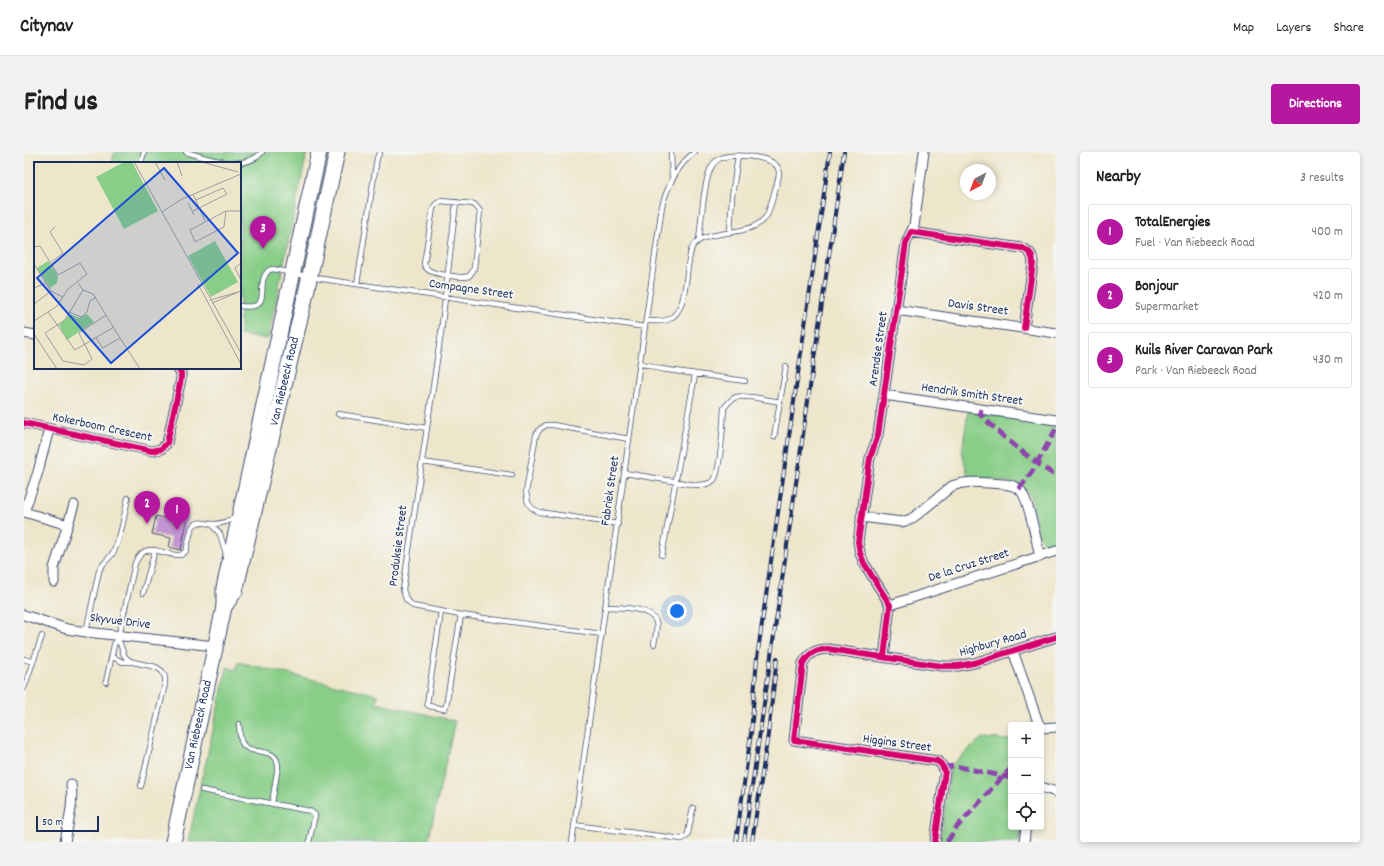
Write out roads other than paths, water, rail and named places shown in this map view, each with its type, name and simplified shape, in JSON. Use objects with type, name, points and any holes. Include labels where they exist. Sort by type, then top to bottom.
[{"type":"main road","name":"Van Riebeeck Road","points":[[173,842],[224,608],[224,588],[240,512],[294,274],[319,152]]},
{"type":"main road","name":"Van Riebeeck Road","points":[[224,608],[235,591],[337,152]]},
{"type":"street","name":"Arendse Street","points":[[890,605],[864,563],[858,542],[870,458],[878,436],[906,243],[914,226],[924,152]]},
{"type":"street","points":[[911,232],[1021,248],[1029,252],[1033,263],[1024,328]]},
{"type":"street","name":"Davis Street","points":[[896,310],[1056,333]]},
{"type":"street","points":[[24,333],[34,335]]},
{"type":"street","name":"Kokerboom Crescent","points":[[24,423],[152,451],[162,449],[167,443],[181,379],[181,373],[178,369]]},
{"type":"street","name":"Hendrik Smith Street","points":[[884,395],[1056,420]]},
{"type":"street","points":[[49,429],[38,472],[24,512],[68,525]]},
{"type":"street","points":[[861,517],[902,522],[911,519],[952,486],[967,482],[1007,484],[1019,489],[1026,497],[1040,557]]},
{"type":"street","points":[[54,582],[54,568],[74,505]]},
{"type":"street","name":"De la Cruz Street","points":[[890,605],[1056,551]]},
{"type":"street","points":[[884,657],[890,605]]},
{"type":"street","name":"Skyvue Drive","points":[[24,615],[67,629],[118,638],[215,646]]},
{"type":"street","name":"Highbury Road","points":[[794,740],[804,663],[810,654],[818,650],[828,649],[942,666],[958,666],[974,663],[1056,637]]},
{"type":"street","points":[[1013,651],[1038,722]]},
{"type":"street","points":[[1044,728],[1056,726]]},
{"type":"street","name":"Higgins Street","points":[[794,740],[938,761],[945,771],[935,842]]},
{"type":"street","points":[[64,842],[72,806],[73,794],[71,784]]},
{"type":"street","points":[[1044,788],[1056,792]]},
{"type":"street","points":[[1024,842],[1026,830]]},
{"type":"lane","points":[[141,162],[144,152]]},
{"type":"lane","points":[[186,152],[217,162]]},
{"type":"lane","points":[[241,162],[252,160],[262,152]]},
{"type":"lane","points":[[357,284],[377,158],[380,152]]},
{"type":"lane","points":[[671,152],[672,179]]},
{"type":"lane","name":"Fabriek Street","points":[[572,842],[662,206],[672,179],[688,157],[695,152]]},
{"type":"lane","points":[[646,321],[666,320],[680,308],[692,248],[699,240],[706,187],[712,164],[729,156],[764,158],[772,161],[778,168],[779,174],[767,215],[762,221],[751,227],[699,240]]},
{"type":"lane","points":[[730,233],[732,201],[738,156]]},
{"type":"lane","points":[[441,201],[474,204],[479,208],[481,214],[474,268],[466,277],[448,275],[430,271],[424,264],[433,208],[441,201]]},
{"type":"lane","name":"Produksie Street","points":[[456,202],[448,275],[444,296],[441,333],[403,590],[406,599],[413,606],[441,612],[602,634]]},
{"type":"lane","name":"Compagne Street","points":[[241,306],[256,306],[261,300],[264,276],[269,270],[279,270],[309,277],[645,327]]},
{"type":"lane","points":[[640,364],[695,375],[745,380]]},
{"type":"lane","points":[[774,437],[786,366]]},
{"type":"lane","points":[[662,555],[695,375]]},
{"type":"lane","points":[[625,473],[675,482],[706,485],[714,480],[718,469],[724,408],[732,399],[742,397],[780,402]]},
{"type":"lane","points":[[338,414],[427,428]]},
{"type":"lane","points":[[618,524],[539,512],[532,508],[528,503],[526,492],[534,442],[540,429],[553,425],[629,439]]},
{"type":"lane","points":[[422,462],[512,475]]},
{"type":"lane","points":[[86,632],[100,567],[111,556],[116,547],[128,498]]},
{"type":"lane","points":[[106,682],[114,645],[118,638],[135,562],[138,557],[146,551],[155,550],[181,555],[186,551],[194,524],[202,522],[211,524],[224,522],[231,520],[240,512]]},
{"type":"lane","points":[[211,524],[220,534],[229,564]]},
{"type":"lane","points":[[143,593],[155,550]]},
{"type":"lane","points":[[605,607],[638,610],[649,614],[653,618],[656,625],[654,644]]},
{"type":"lane","points":[[441,612],[427,704],[429,706],[444,709],[446,706],[461,615]]},
{"type":"lane","points":[[24,688],[42,636]]},
{"type":"lane","points":[[118,638],[124,656],[132,662]]},
{"type":"lane","points":[[112,657],[123,662],[132,662],[156,667],[162,671],[165,677],[165,684],[141,786]]},
{"type":"lane","points":[[24,659],[33,662]]},
{"type":"lane","points":[[239,724],[241,740],[244,746],[253,750],[272,754],[278,760],[272,803]]},
{"type":"lane","points":[[202,790],[310,811],[314,813],[314,819],[309,842]]},
{"type":"lane","points":[[574,825],[682,839],[687,836],[693,808]]},
{"type":"railway","points":[[736,842],[751,733],[757,658],[830,152]]},
{"type":"railway","points":[[744,842],[844,152]]},
{"type":"railway","points":[[752,842],[768,734],[777,658]]},
{"type":"place","name":"Kuils River Caravan Park","points":[[263,249]]},
{"type":"place","name":"Bonjour","points":[[147,524]]},
{"type":"place","name":"TotalEnergies","points":[[177,530]]}]
